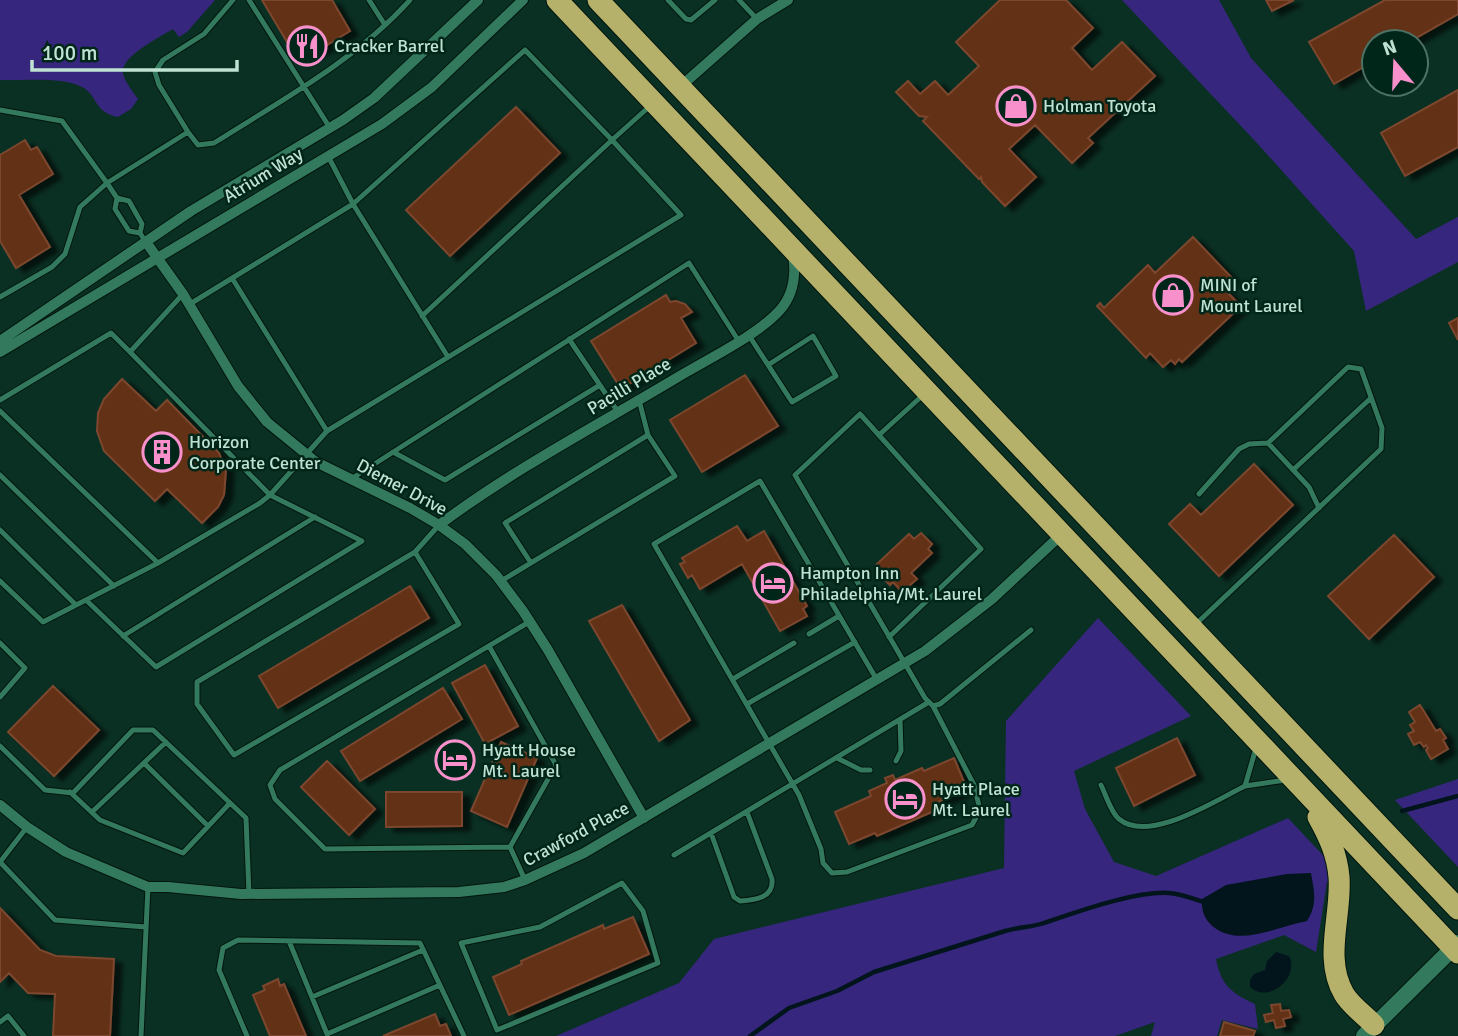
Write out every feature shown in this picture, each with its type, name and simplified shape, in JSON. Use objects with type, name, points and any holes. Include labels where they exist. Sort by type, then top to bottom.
[{"type":"highway","points":[[557,0],[1456,948]]},
{"type":"highway","points":[[598,0],[1458,909]]},
{"type":"highway","points":[[1298,784],[1331,839],[1336,858],[1339,898],[1334,953],[1340,986],[1369,1030]]},
{"type":"street","name":"Atrium Way","points":[[0,341],[143,238],[330,128],[374,98],[478,0]]},
{"type":"street","name":"Atrium Way","points":[[0,352],[382,124],[432,87],[523,0]]},
{"type":"street","points":[[680,87],[757,19],[788,0]]},
{"type":"street","name":"Diemer Drive","points":[[143,238],[183,293],[250,403],[267,422],[306,456],[439,525],[464,544],[501,581],[530,621],[644,818]]},
{"type":"street","name":"Pacilli Place","points":[[439,525],[480,495],[773,317],[787,301],[795,273],[792,248]]},
{"type":"street","name":"Crawford Place","points":[[0,805],[27,827],[66,852],[148,887],[249,894],[459,892],[504,887],[584,853],[905,664],[960,625],[1062,534]]},
{"type":"street","points":[[1369,1030],[1456,948]]},
{"type":"lane","points":[[233,0],[204,34],[163,60],[155,72],[159,85],[198,145],[209,145],[304,87],[354,52],[410,0]]},
{"type":"lane","points":[[248,0],[330,128]]},
{"type":"lane","points":[[369,0],[385,25]]},
{"type":"lane","points":[[668,0],[686,19],[691,20],[715,0]]},
{"type":"lane","points":[[739,0],[757,19]]},
{"type":"lane","points":[[0,581],[43,622],[158,563],[260,503],[327,431],[681,215],[525,50],[353,204],[189,304]]},
{"type":"lane","points":[[422,316],[654,102]]},
{"type":"lane","points":[[0,110],[62,121],[117,198],[129,201],[142,224],[143,238]]},
{"type":"lane","points":[[1,295],[52,267],[65,254],[80,207],[107,183],[188,132]]},
{"type":"lane","points":[[328,156],[353,204],[448,358]]},
{"type":"lane","points":[[117,198],[115,209],[129,231],[143,238]]},
{"type":"lane","points":[[351,479],[689,263],[743,337],[768,365],[792,402],[836,376],[813,336],[768,365]]},
{"type":"lane","points":[[232,278],[327,431]]},
{"type":"lane","points":[[130,352],[183,293]]},
{"type":"lane","points":[[0,400],[111,333],[270,495],[362,541],[156,667],[86,600]]},
{"type":"lane","points":[[569,339],[618,412]]},
{"type":"lane","points":[[1192,628],[1381,449],[1382,428],[1361,369],[1348,367],[1268,443],[1250,444],[1239,449],[1199,494]]},
{"type":"lane","points":[[393,452],[445,480],[600,385]]},
{"type":"lane","points":[[878,435],[927,391]]},
{"type":"lane","points":[[1293,470],[1371,398]]},
{"type":"lane","points":[[501,581],[674,476],[648,435],[639,400]]},
{"type":"lane","points":[[0,411],[158,563]]},
{"type":"lane","points":[[877,680],[760,481],[654,544],[793,784],[821,849],[824,863],[832,873],[847,872],[972,825],[980,810],[974,785],[931,704],[905,664],[889,637],[795,475],[860,414],[981,548],[889,637]]},
{"type":"lane","points":[[531,563],[505,523],[648,435]]},
{"type":"lane","points":[[1268,443],[1309,488],[1319,508]]},
{"type":"lane","points":[[0,475],[114,586]]},
{"type":"lane","points":[[123,636],[315,517]]},
{"type":"lane","points":[[415,552],[459,624],[234,755],[197,704],[197,682],[415,552],[439,525]]},
{"type":"lane","points":[[0,530],[76,605]]},
{"type":"lane","points":[[809,634],[839,616]]},
{"type":"lane","points":[[510,847],[325,849],[275,799],[270,785],[280,770],[530,621]]},
{"type":"lane","points":[[674,855],[900,719],[931,704],[940,704],[1031,630]]},
{"type":"lane","points":[[747,704],[855,642]]},
{"type":"lane","points":[[0,643],[25,668],[1,695]]},
{"type":"lane","points":[[733,679],[794,643]]},
{"type":"lane","points":[[489,646],[556,765],[510,847]]},
{"type":"lane","points":[[896,761],[901,751],[900,719]]},
{"type":"lane","points":[[0,746],[45,790],[73,793],[133,730],[153,730],[246,818],[249,894]]},
{"type":"lane","points":[[1245,786],[1258,741]]},
{"type":"lane","points":[[92,812],[166,742]]},
{"type":"lane","points":[[837,758],[861,770],[870,770]]},
{"type":"lane","points":[[144,763],[208,826]]},
{"type":"lane","points":[[1101,785],[1118,818],[1135,826],[1151,827],[1178,818],[1245,786],[1298,784]]},
{"type":"lane","points":[[70,792],[100,820],[183,853],[230,803]]},
{"type":"lane","points":[[711,833],[733,897],[740,901],[767,895],[771,890],[772,879],[747,812]]},
{"type":"lane","points":[[27,827],[0,862],[55,920],[146,928]]},
{"type":"lane","points":[[510,847],[525,880]]},
{"type":"lane","points":[[622,883],[643,911],[657,963],[497,1030],[461,943],[540,927],[622,883]]},
{"type":"lane","points":[[141,1036],[148,887]]},
{"type":"lane","points":[[247,1036],[219,970],[223,948],[238,940],[420,943],[464,1036]]},
{"type":"lane","points":[[289,940],[327,1034],[440,985]]},
{"type":"lane","points":[[312,997],[424,950]]},
{"type":"lane","points":[[0,1023],[8,1016],[24,1036]]},
{"type":"shaded area","points":[[0,0],[215,0],[187,32],[179,37],[173,29],[142,48],[127,61],[123,74],[138,99],[131,109],[118,117],[104,111],[87,90],[64,81],[0,80]]},
{"type":"shaded area","points":[[1122,0],[1219,0],[1251,58],[1416,239],[1458,217],[1458,262],[1366,311],[1354,251]]},
{"type":"shaded area","points":[[1098,618],[1191,716],[1074,771],[1085,809],[1114,862],[1156,876],[1288,818],[1350,884],[1327,882],[1316,952],[1284,935],[1216,959],[1228,987],[1255,1004],[1258,1029],[1222,1020],[1217,1036],[1151,1036],[1155,1022],[1115,1036],[556,1036],[679,983],[714,939],[1004,868],[1006,721]]},
{"type":"shaded area","points":[[1458,779],[1458,867],[1395,800]]},
{"type":"water","points":[[1311,873],[1314,903],[1307,921],[1260,934],[1236,936],[1215,928],[1204,915],[1202,899],[1226,885],[1287,874]]},
{"type":"water","points":[[1276,952],[1289,956],[1290,973],[1286,980],[1273,990],[1265,992],[1250,987],[1254,974],[1265,970],[1267,961]]},
{"type":"building","name":"Cracker Barrel","points":[[262,0],[332,0],[350,31],[299,62]]},
{"type":"building","name":"Holman Toyota","points":[[1000,0],[1066,0],[1093,28],[1072,48],[1092,70],[1122,42],[1155,76],[1088,138],[1093,143],[1072,163],[1035,125],[1009,149],[1036,177],[1005,206],[982,182],[981,177],[979,179],[923,121],[927,117],[919,116],[896,92],[908,81],[920,94],[935,81],[948,95],[979,66],[956,42]]},
{"type":"building","points":[[1266,0],[1294,0],[1272,11]]},
{"type":"building","points":[[1385,0],[1458,0],[1458,14],[1430,30],[1360,28],[1360,69],[1334,84],[1309,42]]},
{"type":"building","points":[[1458,90],[1458,147],[1405,176],[1381,133]]},
{"type":"building","points":[[516,107],[560,153],[450,256],[406,210]]},
{"type":"building","points":[[25,140],[31,150],[37,147],[53,174],[19,195],[50,247],[16,268],[0,241],[0,155]]},
{"type":"building","name":"MINI of Mount Laurel","points":[[1193,237],[1231,277],[1221,286],[1241,306],[1182,362],[1179,359],[1175,364],[1171,360],[1163,367],[1150,353],[1146,358],[1097,306],[1100,303],[1104,308],[1148,265],[1155,273]]},
{"type":"building","points":[[666,295],[670,302],[685,304],[692,312],[681,318],[696,343],[621,389],[591,341]]},
{"type":"building","points":[[1458,318],[1458,340],[1449,323]]},
{"type":"building","points":[[745,375],[778,426],[702,472],[670,420]]},
{"type":"building","name":"Horizon Corporate Center","points":[[122,379],[156,411],[167,400],[219,453],[226,470],[224,495],[218,507],[202,523],[167,489],[155,501],[104,451],[97,431],[98,413],[104,399]]},
{"type":"building","points":[[1254,464],[1293,505],[1219,576],[1169,524],[1190,504],[1201,515]]},
{"type":"building","name":"Hampton Inn Philadelphia/Mt. Laurel","points":[[737,526],[747,541],[764,531],[807,606],[803,609],[807,616],[780,631],[742,564],[700,589],[692,575],[688,578],[680,564],[685,562],[682,558]]},
{"type":"building","points":[[921,533],[932,544],[928,549],[932,553],[911,573],[917,579],[902,592],[893,582],[890,585],[875,570],[878,567],[876,565],[909,534],[914,539]]},
{"type":"building","points":[[1394,535],[1434,577],[1369,639],[1328,596]]},
{"type":"building","points":[[410,586],[429,618],[278,708],[259,676]]},
{"type":"building","points":[[622,605],[690,720],[659,741],[589,621]]},
{"type":"building","points":[[485,665],[518,726],[485,744],[452,683]]},
{"type":"building","points":[[53,686],[99,730],[54,776],[8,732]]},
{"type":"building","points":[[443,688],[462,719],[360,781],[341,751]]},
{"type":"building","points":[[1420,705],[1436,731],[1440,729],[1446,738],[1443,740],[1448,749],[1431,759],[1426,745],[1424,747],[1420,742],[1414,745],[1408,734],[1414,731],[1410,725],[1415,722],[1409,712]]},
{"type":"building","points":[[1177,738],[1195,775],[1134,806],[1116,768]]},
{"type":"building","points":[[501,742],[537,758],[507,827],[471,811]]},
{"type":"building","name":"Hyatt Place Mt. Laurel","points":[[954,758],[967,789],[938,802],[941,808],[877,836],[875,833],[849,844],[835,812],[871,796],[869,791],[887,783],[885,778],[893,775],[895,780]]},
{"type":"building","points":[[327,761],[375,809],[349,835],[301,787]]},
{"type":"building","points":[[386,792],[462,792],[462,826],[386,827]]},
{"type":"building","points":[[0,908],[40,950],[56,956],[114,959],[110,1036],[53,1036],[55,994],[28,993],[9,973],[0,982]]},
{"type":"building","points":[[633,917],[649,954],[509,1015],[493,977],[522,964],[521,961],[603,925],[604,929]]},
{"type":"building","points":[[278,979],[280,986],[284,984],[306,1036],[270,1036],[253,995],[265,990],[263,986]]},
{"type":"building","points":[[1280,1004],[1281,1011],[1289,1010],[1291,1017],[1283,1019],[1285,1026],[1276,1028],[1274,1020],[1266,1022],[1264,1015],[1273,1013],[1271,1005]]},
{"type":"building","points":[[435,1014],[440,1026],[446,1024],[451,1036],[383,1036]]},
{"type":"building","points":[[1224,1022],[1255,1031],[1253,1036],[1220,1036]]},
{"type":"waterway","points":[[1402,811],[1458,796]]},
{"type":"waterway","points":[[750,1036],[789,1008],[837,991],[874,972],[1005,931],[1042,924],[1140,895],[1174,894],[1206,903]]},
{"type":"place","name":"Cracker Barrel","points":[[307,46]]},
{"type":"place","name":"Holman Toyota","points":[[1016,106]]},
{"type":"place","name":"MINI of Mount Laurel","points":[[1173,295]]},
{"type":"place","name":"Horizon Corporate Center","points":[[162,452]]},
{"type":"place","name":"Hampton Inn Philadelphia/Mt. Laurel","points":[[773,583]]},
{"type":"place","name":"Hyatt House Mt. Laurel","points":[[455,760]]},
{"type":"place","name":"Hyatt Place Mt. Laurel","points":[[905,799]]}]
